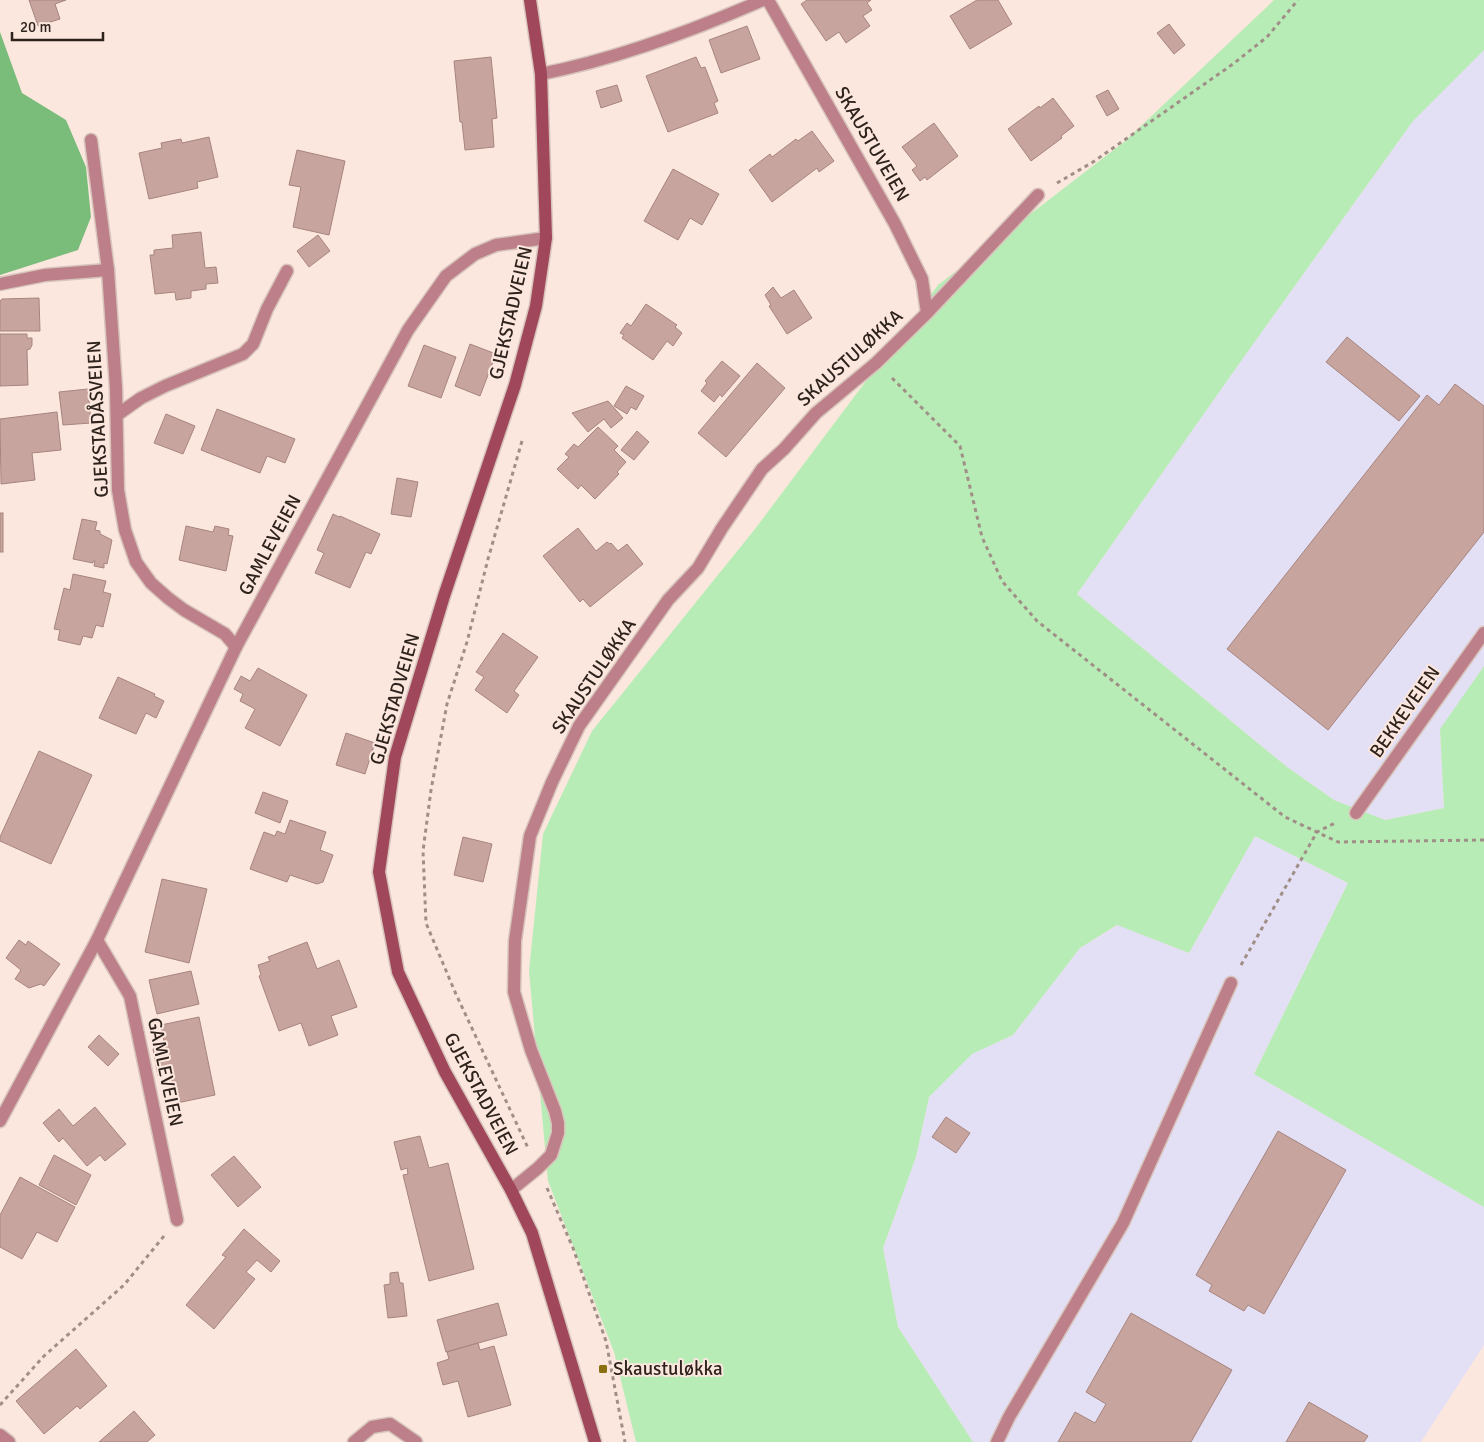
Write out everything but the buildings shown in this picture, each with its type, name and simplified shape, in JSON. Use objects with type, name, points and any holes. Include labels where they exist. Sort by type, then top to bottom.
[{"type":"street","name":"GJEKSTADVEIEN","points":[[530,0],[541,74],[546,238],[536,306],[515,385],[444,596],[395,757],[379,872],[398,972],[445,1072],[511,1190],[532,1233],[595,1442]]},
{"type":"street","points":[[541,74],[612,56],[700,27],[763,0]]},
{"type":"street","name":"SKAUSTUVEIEN","points":[[768,0],[895,224],[922,279],[927,313]]},
{"type":"street","name":"GJEKSTADÅSVEIEN","points":[[91,140],[108,270],[117,415],[119,498],[125,530],[136,562],[151,583],[168,598],[225,634],[236,647]]},
{"type":"street","name":"SKAUSTULØKKA","points":[[511,1190],[551,1155],[558,1133],[555,1110],[532,1050],[514,992],[515,942],[530,836],[552,782],[579,726],[668,600],[698,568],[722,528],[762,469],[784,449],[816,412],[876,363],[927,313],[1038,195]]},
{"type":"street","name":"GAMLEVEIEN","points":[[0,1121],[97,940],[236,647],[408,330],[446,276],[475,254],[496,245],[546,238]]},
{"type":"street","points":[[0,284],[45,275],[108,270]]},
{"type":"street","points":[[117,415],[141,398],[165,386],[243,354],[252,344],[267,309],[287,271]]},
{"type":"street","name":"BEKKEVEIEN","points":[[1356,813],[1484,634]]},
{"type":"street","name":"GAMLEVEIEN","points":[[97,940],[130,996],[178,1220]]},
{"type":"street","points":[[997,1442],[1008,1417],[1123,1223],[1231,983]]},
{"type":"street","points":[[354,1442],[372,1427],[390,1424],[416,1442]]},
{"type":"street","points":[[0,1435],[8,1442]]},
{"type":"path","points":[[1038,195],[1093,162],[1233,64],[1267,37],[1298,0]]},
{"type":"path","points":[[903,390],[960,446],[982,537],[1002,581],[1037,621],[1285,817],[1338,842],[1484,840]]},
{"type":"path","points":[[524,435],[448,704],[423,851],[426,923],[470,1024],[529,1149]]},
{"type":"path","points":[[1231,983],[1317,832],[1356,813]]},
{"type":"path","points":[[545,1182],[573,1248],[606,1341],[625,1442]]},
{"type":"path","points":[[0,1405],[44,1356],[124,1285],[178,1220]]},
{"type":"shaded area","points":[[1484,50],[1484,666],[1440,730],[1444,808],[1385,820],[1334,800],[1287,767],[1077,594],[1413,121]]},
{"type":"shaded area","points":[[1255,836],[1348,883],[1254,1074],[1484,1207],[1484,1345],[1421,1442],[973,1442],[898,1327],[883,1248],[916,1157],[929,1097],[972,1054],[1013,1035],[1080,948],[1118,925],[1189,953]]},
{"type":"green space","points":[[1274,0],[1484,0],[1484,50],[1413,121],[1077,594],[1287,767],[1334,800],[1385,820],[1444,808],[1440,729],[1484,666],[1484,1207],[1254,1074],[1348,883],[1255,836],[1189,953],[1117,925],[1080,948],[1013,1035],[972,1054],[929,1097],[916,1157],[883,1248],[898,1327],[973,1442],[636,1442],[614,1352],[548,1181],[529,971],[543,834],[592,731],[755,529],[938,285],[1124,142]]},
{"type":"green space","points":[[0,32],[22,93],[66,120],[86,167],[91,217],[78,250],[0,275]]},
{"type":"place","name":"Skaustuløkka","points":[[603,1369]]}]
